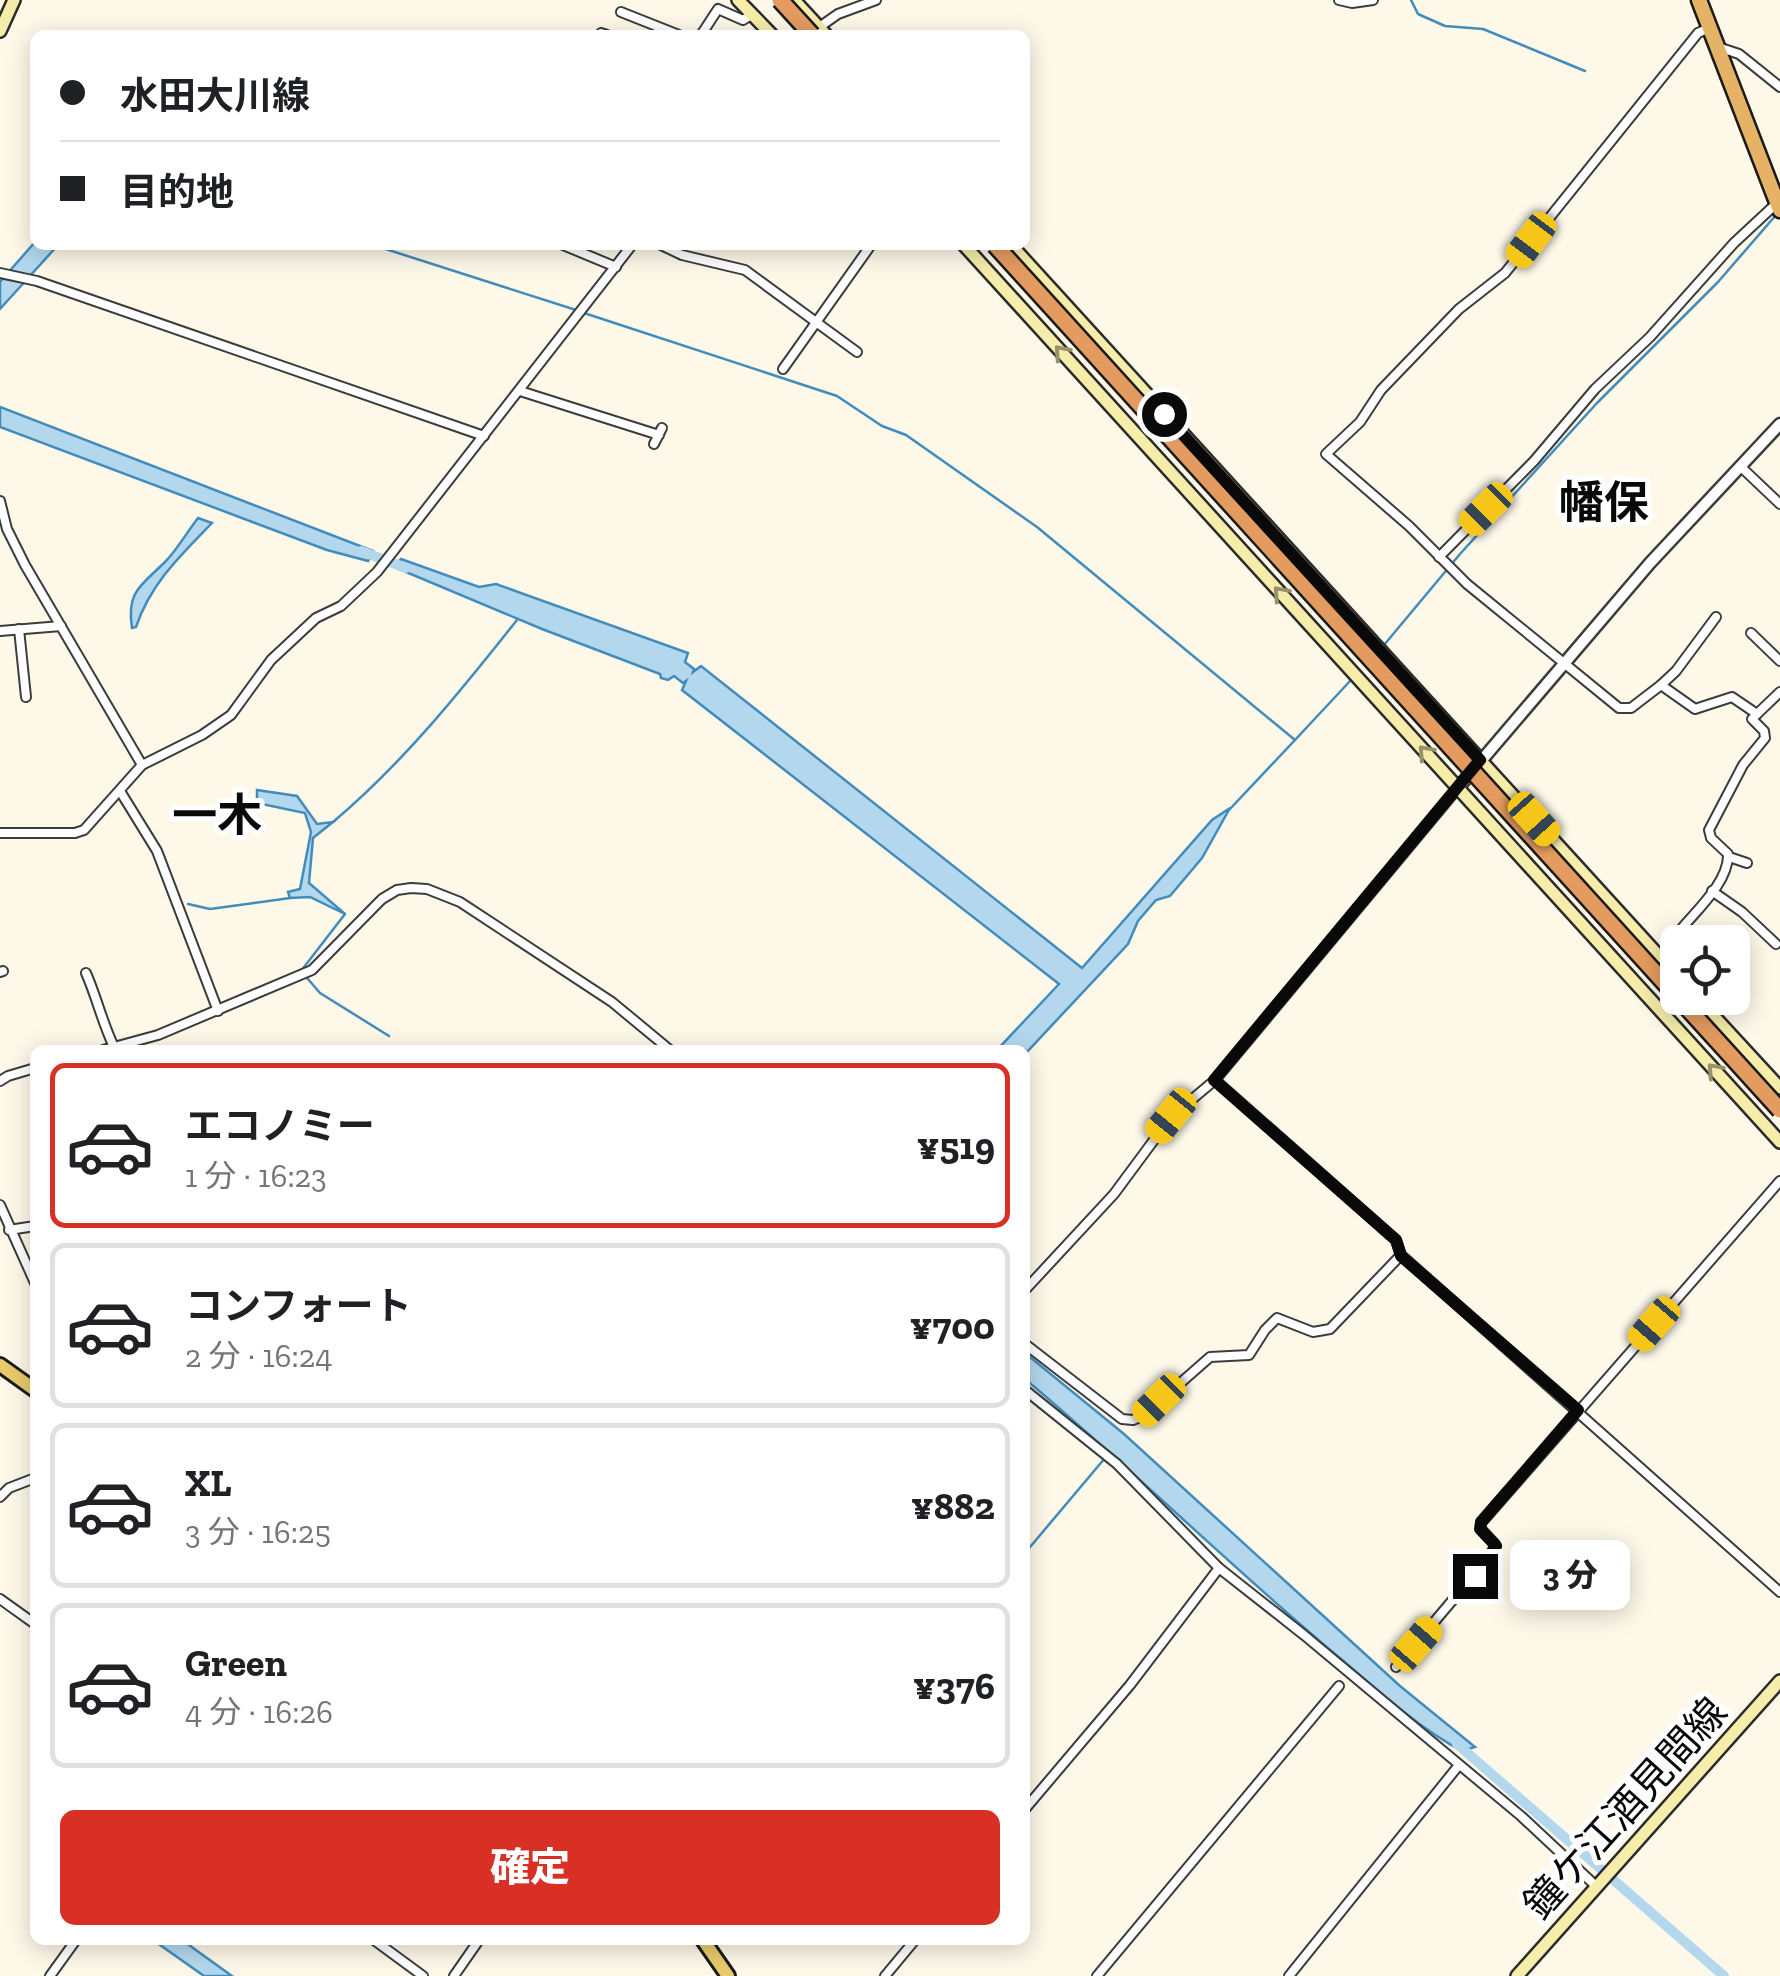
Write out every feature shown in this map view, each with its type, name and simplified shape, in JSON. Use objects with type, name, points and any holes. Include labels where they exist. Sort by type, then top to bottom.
[{"type":"highway","points":[[780,0],[814,30]]},
{"type":"highway","points":[[1699,0],[1779,206]]},
{"type":"highway","points":[[1000,250],[1780,1110]]},
{"type":"highway","points":[[1008,250],[1660,971]]},
{"type":"main road","points":[[0,31],[14,0]]},
{"type":"main road","points":[[738,0],[767,30]]},
{"type":"main road","points":[[794,0],[815,30]]},
{"type":"main road","points":[[969,250],[1780,1142]]},
{"type":"main road","points":[[1016,250],[1660,957]]},
{"type":"main road","points":[[1712,1015],[1780,1088]]},
{"type":"main road","points":[[0,1365],[30,1386]]},
{"type":"main road","name":"鐘ケ江酒見間線","points":[[1517,1976],[1780,1681]]},
{"type":"main road","points":[[706,1945],[728,1976]]},
{"type":"street","points":[[820,30],[838,14],[876,0]]},
{"type":"street","points":[[1338,0],[1373,0]]},
{"type":"street","points":[[704,30],[718,9],[743,20],[752,15]]},
{"type":"street","points":[[620,12],[666,30]]},
{"type":"street","points":[[1709,28],[1698,33],[1505,273],[1459,309],[1382,390],[1360,422],[1326,454],[1409,526],[1456,574],[1625,709],[1676,671],[1716,617]]},
{"type":"street","points":[[1716,46],[1740,54],[1780,87]]},
{"type":"street","points":[[1439,558],[1702,278],[1779,206]]},
{"type":"street","points":[[575,250],[616,267]]},
{"type":"street","points":[[0,833],[75,833],[89,825],[142,764],[202,735],[231,715],[271,660],[316,618],[341,606],[377,572],[628,250]]},
{"type":"street","points":[[671,250],[744,270],[857,352]]},
{"type":"street","points":[[783,369],[868,250]]},
{"type":"street","points":[[1,273],[484,436]]},
{"type":"street","points":[[520,391],[658,436]]},
{"type":"street","points":[[1030,1285],[1114,1194],[1171,1116],[1214,1080],[1480,760],[1780,424]]},
{"type":"street","points":[[1739,466],[1780,504]]},
{"type":"street","points":[[0,501],[7,529],[142,764]]},
{"type":"street","points":[[0,630],[61,626]]},
{"type":"street","points":[[19,629],[26,697]]},
{"type":"street","points":[[1751,633],[1780,661]]},
{"type":"street","points":[[1662,685],[1696,710],[1732,697],[1757,714]]},
{"type":"street","points":[[1748,863],[1729,857],[1711,838],[1710,830],[1743,765],[1766,738],[1752,719],[1780,692]]},
{"type":"street","points":[[120,791],[157,851],[218,1011]]},
{"type":"street","points":[[1684,925],[1712,892],[1729,857]]},
{"type":"street","points":[[120,1045],[218,1011],[304,973],[382,899],[397,890],[427,889],[460,902],[516,938],[612,1002],[664,1045]]},
{"type":"street","points":[[1712,892],[1742,912],[1776,944]]},
{"type":"street","points":[[86,974],[113,1045]]},
{"type":"street","points":[[0,1081],[30,1069]]},
{"type":"street","points":[[1214,1080],[1396,1240],[1401,1256],[1780,1592]]},
{"type":"street","points":[[1396,1667],[1495,1550],[1495,1544],[1480,1529],[1481,1522],[1780,1181]]},
{"type":"street","points":[[0,1206],[30,1273]]},
{"type":"street","points":[[9,1230],[30,1227]]},
{"type":"street","points":[[1030,1348],[1122,1419],[1133,1420],[1144,1415],[1210,1357],[1249,1355],[1278,1318],[1313,1332],[1330,1329],[1401,1256]]},
{"type":"street","points":[[1030,1394],[1117,1464],[1220,1568],[1304,1634],[1599,1884]]},
{"type":"street","points":[[0,1497],[9,1488],[30,1480]]},
{"type":"street","points":[[1030,1804],[1130,1685],[1220,1568]]},
{"type":"street","points":[[0,1599],[30,1620]]},
{"type":"street","points":[[1097,1976],[1339,1686]]},
{"type":"street","points":[[1288,1976],[1460,1766]]},
{"type":"street","points":[[50,1976],[72,1945]]},
{"type":"street","points":[[381,1945],[424,1976]]},
{"type":"street","points":[[454,1976],[476,1945]]},
{"type":"street","points":[[884,1976],[910,1945]]},
{"type":"water","points":[[30,248],[53,250],[0,309],[0,282]]},
{"type":"water","points":[[0,407],[373,551],[368,561],[327,550],[0,427]]},
{"type":"water","points":[[198,518],[212,523],[168,571],[132,628],[131,605],[138,590]]},
{"type":"water","points":[[401,559],[479,587],[496,584],[688,653],[685,662],[693,672],[701,666],[1082,968],[1212,820],[1230,808],[1202,858],[1170,896],[1156,900],[1138,921],[1128,944],[1030,1049],[1030,1045],[1002,1045],[1059,984],[682,690],[686,681],[674,676],[668,680],[661,678],[660,674],[394,567]]},
{"type":"water","points":[[257,790],[297,796],[317,824],[333,822],[313,838],[309,883],[345,914],[310,897],[290,898],[288,892],[300,889],[311,832],[305,813],[257,803]]},
{"type":"water","points":[[1030,1357],[1124,1434],[1400,1686],[1475,1747],[1462,1751],[1396,1706],[1030,1383]]},
{"type":"water","points":[[160,1945],[189,1945],[232,1976],[204,1976]]},
{"type":"waterway","points":[[1411,0],[1418,14],[1445,26],[1483,29],[1585,71]]},
{"type":"waterway","points":[[1384,645],[1460,554],[1597,403],[1718,282],[1776,215]]},
{"type":"waterway","points":[[389,250],[576,310]]},
{"type":"waterway","points":[[584,313],[837,396],[882,426],[906,435],[1037,527],[1295,740],[1229,810]]},
{"type":"waterway","points":[[361,551],[406,568]]},
{"type":"waterway","points":[[333,822],[407,751],[517,620]]},
{"type":"waterway","points":[[1295,740],[1351,680]]},
{"type":"waterway","points":[[188,904],[210,909],[290,898]]},
{"type":"waterway","points":[[345,914],[301,971],[320,993],[389,1036]]},
{"type":"waterway","points":[[1030,1547],[1105,1458]]},
{"type":"waterway","points":[[1457,1744],[1724,1976]]},
{"type":"district","name":"幡保","points":[[1604,503]]},
{"type":"district","name":"一木","points":[[217,816]]},
{"type":"route","points":[[1164,414],[1480,760],[1214,1080],[1396,1240],[1401,1256],[1578,1410],[1481,1522],[1480,1529],[1496,1546],[1475,1576]]}]
